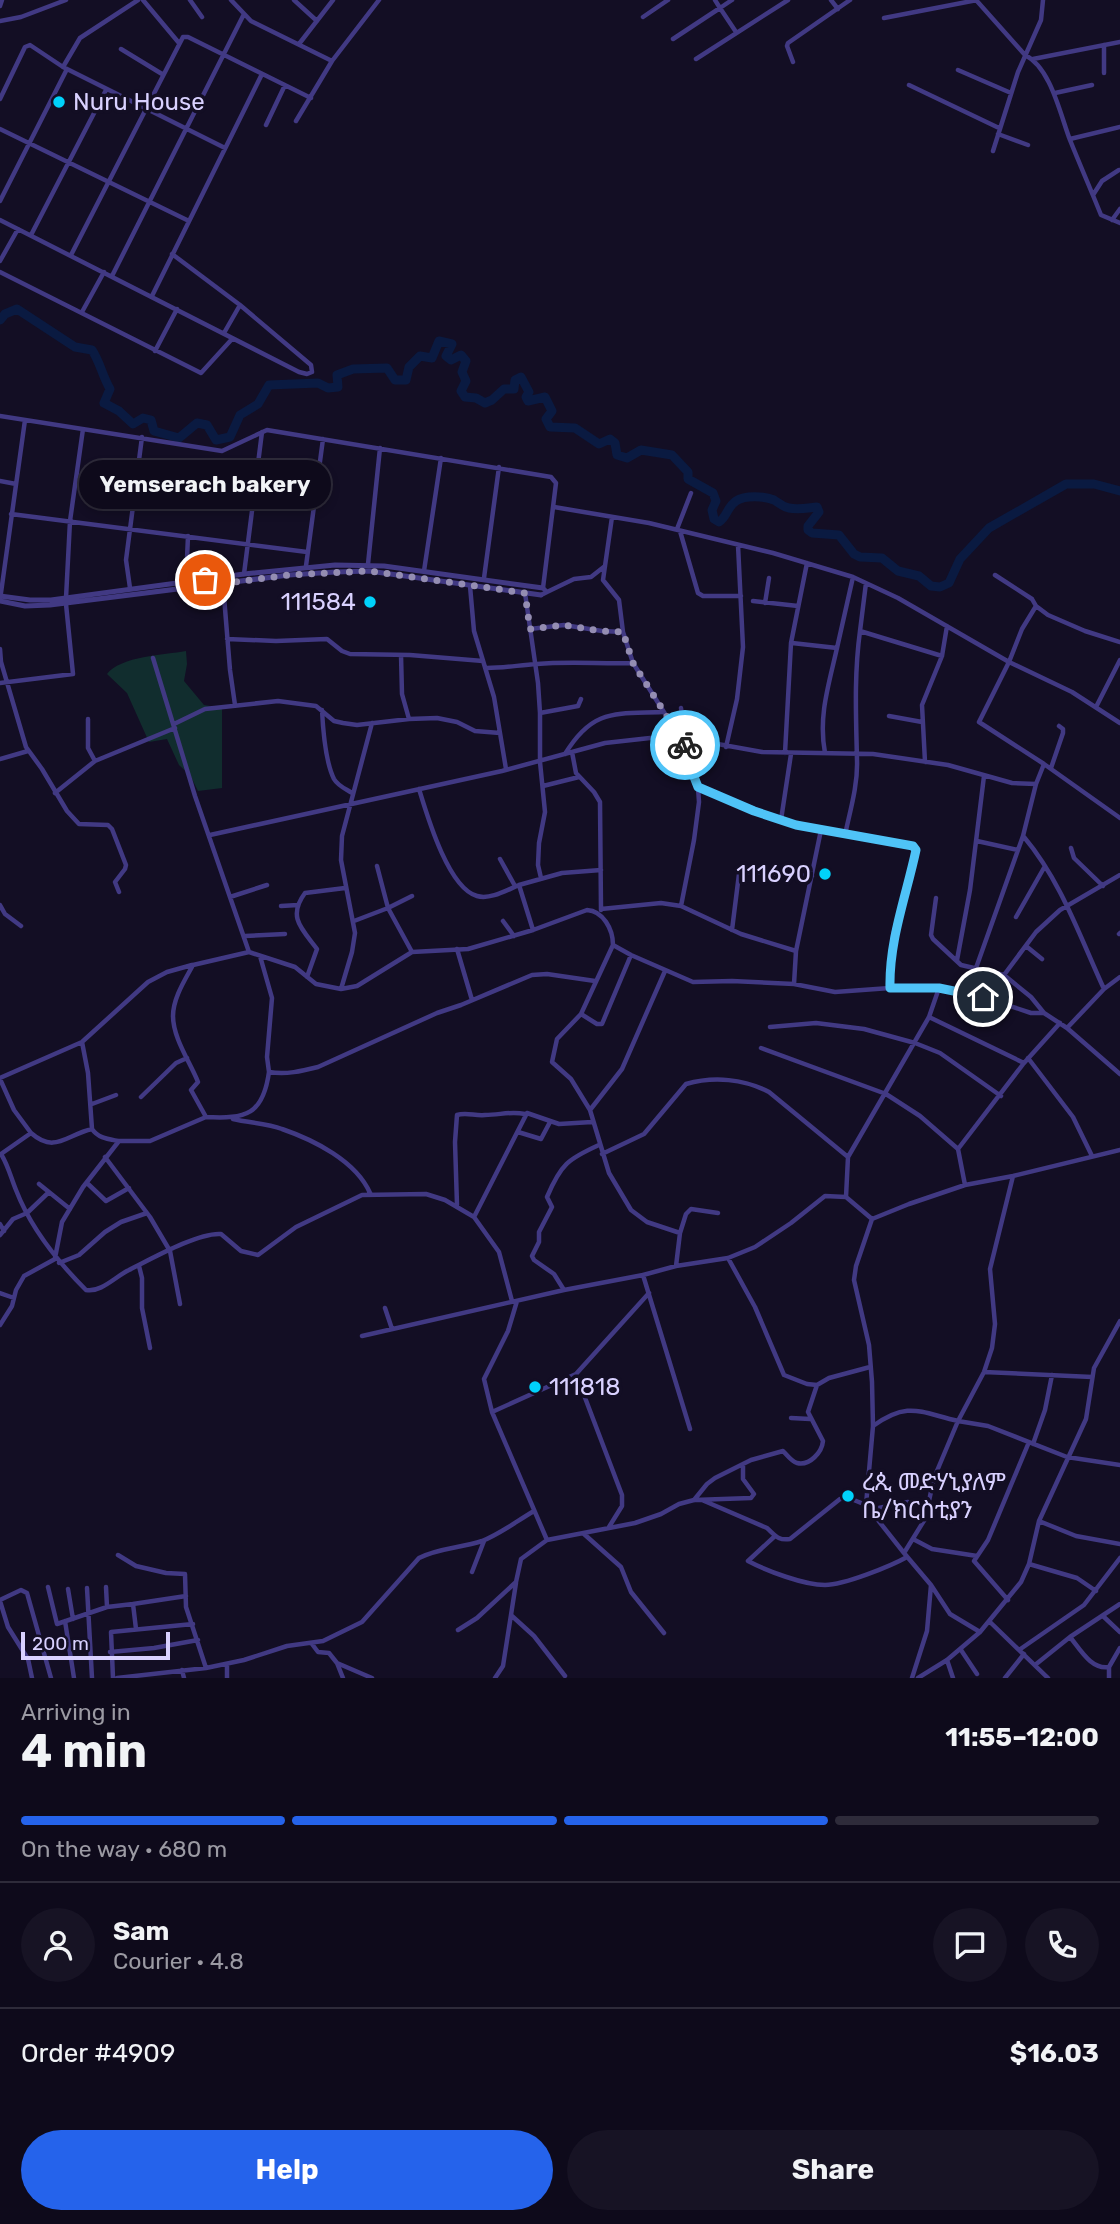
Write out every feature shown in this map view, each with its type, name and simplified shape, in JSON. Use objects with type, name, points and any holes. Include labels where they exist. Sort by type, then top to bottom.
[{"type":"street","points":[[0,6],[2,0]]},
{"type":"street","points":[[0,21],[66,0]]},
{"type":"street","points":[[0,201],[80,38],[141,0],[179,43]]},
{"type":"street","points":[[190,0],[202,17]]},
{"type":"street","points":[[231,0],[260,26],[332,61]]},
{"type":"street","points":[[293,0],[317,21]]},
{"type":"street","points":[[299,44],[333,0]]},
{"type":"street","points":[[296,121],[332,61],[379,0]]},
{"type":"street","points":[[643,17],[668,0]]},
{"type":"street","points":[[715,0],[736,32]]},
{"type":"street","points":[[673,39],[733,0]]},
{"type":"street","points":[[696,59],[788,0]]},
{"type":"street","points":[[831,0],[838,9]]},
{"type":"street","points":[[793,62],[788,44],[850,0]]},
{"type":"street","points":[[884,18],[976,0],[1025,55],[1033,59],[1055,93],[1070,139],[1101,215],[1120,223]]},
{"type":"street","points":[[993,151],[1010,93],[1041,20],[1043,0]]},
{"type":"street","points":[[112,276],[244,14]]},
{"type":"street","points":[[71,255],[183,37],[188,37],[311,98]]},
{"type":"street","points":[[1033,59],[1120,42]]},
{"type":"street","points":[[0,99],[27,45],[34,46],[65,68],[106,90],[225,148]]},
{"type":"street","points":[[1104,45],[1104,73]]},
{"type":"street","points":[[121,49],[162,74]]},
{"type":"street","points":[[958,70],[1010,93]]},
{"type":"street","points":[[152,296],[262,74]]},
{"type":"street","points":[[265,125],[285,85]]},
{"type":"street","points":[[909,85],[1028,145]]},
{"type":"street","points":[[1055,93],[1092,85]]},
{"type":"street","points":[[31,235],[106,90]]},
{"type":"street","points":[[1070,139],[1120,127]]},
{"type":"street","points":[[0,129],[188,221]]},
{"type":"street","points":[[1093,195],[1102,181],[1119,170]]},
{"type":"street","points":[[1112,220],[1120,209]]},
{"type":"street","points":[[0,220],[299,372],[310,374],[313,369],[311,365],[240,305],[172,254]]},
{"type":"street","points":[[0,261],[18,229]]},
{"type":"street","points":[[0,272],[201,373],[233,338]]},
{"type":"street","points":[[82,312],[104,272]]},
{"type":"street","points":[[224,333],[240,305]]},
{"type":"street","points":[[155,351],[177,309]]},
{"type":"street","points":[[0,416],[222,451],[229,450],[262,431],[499,467],[554,478],[554,507],[544,592]]},
{"type":"street","points":[[25,420],[0,598],[25,606],[205,583],[244,574],[306,566],[368,564],[484,579],[544,592]]},
{"type":"street","points":[[0,683],[73,674],[66,601],[69,521],[83,429]]},
{"type":"street","points":[[244,574],[262,431]]},
{"type":"street","points":[[130,588],[126,560],[142,437]]},
{"type":"street","points":[[306,566],[323,439]]},
{"type":"street","points":[[368,564],[380,448]]},
{"type":"street","points":[[424,571],[441,458]]},
{"type":"street","points":[[484,579],[499,467]]},
{"type":"street","points":[[0,481],[16,484]]},
{"type":"street","points":[[691,493],[678,530],[698,593],[703,596],[741,596]]},
{"type":"street","points":[[554,507],[678,530],[853,577],[898,598],[1009,662],[1072,692],[1120,723]]},
{"type":"street","points":[[11,514],[130,527],[307,552]]},
{"type":"street","points":[[611,517],[604,581],[619,600],[623,632],[633,663],[682,738]]},
{"type":"street","points":[[186,582],[188,536]]},
{"type":"street","points":[[726,747],[743,648],[738,545]]},
{"type":"street","points":[[781,820],[788,753],[791,642],[807,563]]},
{"type":"street","points":[[383,573],[384,566]]},
{"type":"street","points":[[66,601],[130,588],[186,582],[223,584],[335,572],[383,573],[525,593],[544,592],[574,579],[591,577],[605,566]]},
{"type":"street","points":[[995,575],[1032,599],[1036,606],[1048,615],[1120,642]]},
{"type":"street","points":[[825,753],[822,711],[853,577]]},
{"type":"street","points":[[765,603],[769,578]]},
{"type":"street","points":[[845,835],[855,780],[856,676],[866,583]]},
{"type":"street","points":[[223,584],[235,705]]},
{"type":"street","points":[[470,586],[474,631],[498,712],[506,769]]},
{"type":"street","points":[[525,593],[540,713],[540,762],[545,812],[539,844],[538,865],[541,878]]},
{"type":"street","points":[[753,601],[798,606]]},
{"type":"street","points":[[1036,606],[1022,629],[1009,662],[978,722],[1051,768],[1120,818]]},
{"type":"street","points":[[530,629],[564,625],[623,632]]},
{"type":"street","points":[[925,762],[922,705],[942,656],[947,626]]},
{"type":"street","points":[[860,631],[942,656]]},
{"type":"street","points":[[227,639],[276,642],[327,639],[350,654],[483,661]]},
{"type":"street","points":[[791,642],[837,648]]},
{"type":"street","points":[[0,649],[1,662],[28,751],[75,821],[84,825],[108,825],[112,829],[126,865],[115,882],[119,892]]},
{"type":"street","points":[[401,655],[402,694],[409,719]]},
{"type":"street","points":[[153,658],[195,796],[249,952]]},
{"type":"street","points":[[1096,707],[1120,660]]},
{"type":"street","points":[[487,668],[514,668],[535,664],[633,663]]},
{"type":"street","points":[[540,713],[578,706],[581,699]]},
{"type":"street","points":[[55,793],[95,761],[175,726],[199,710],[235,705],[278,701],[316,706],[330,718],[343,723],[447,719],[475,731],[500,733]]},
{"type":"street","points":[[681,708],[682,738],[698,787],[698,817],[681,906]]},
{"type":"street","points":[[322,709],[324,735],[333,777],[340,786],[352,793]]},
{"type":"street","points":[[564,756],[578,736],[602,717],[617,712],[663,712]]},
{"type":"street","points":[[889,716],[922,722]]},
{"type":"street","points":[[88,719],[88,748],[95,761]]},
{"type":"street","points":[[341,989],[352,952],[354,921],[341,860],[342,836],[372,723]]},
{"type":"street","points":[[1051,768],[1063,733],[1059,726]]},
{"type":"street","points":[[210,835],[540,762],[606,743],[682,738],[762,752],[873,754],[948,765],[1012,783],[1036,784]]},
{"type":"street","points":[[0,760],[28,751]]},
{"type":"street","points":[[572,752],[579,777],[600,802],[600,911],[613,939],[613,945],[581,1014],[560,1034],[552,1062],[571,1079],[590,1110],[602,1154],[619,1193],[631,1210],[647,1222],[680,1233]]},
{"type":"street","points":[[976,968],[1023,836],[1044,764]]},
{"type":"street","points":[[957,961],[977,841],[984,776]]},
{"type":"street","points":[[543,786],[579,777]]},
{"type":"street","points":[[698,787],[781,820],[845,835],[911,845],[916,850],[893,935],[890,988]]},
{"type":"street","points":[[419,789],[438,844],[448,865],[467,891],[481,897],[490,896],[562,873],[601,870]]},
{"type":"street","points":[[794,984],[796,951],[821,830]]},
{"type":"street","points":[[1023,836],[1045,866],[1067,905],[1104,989]]},
{"type":"street","points":[[977,841],[1018,850]]},
{"type":"street","points":[[1071,848],[1074,858],[1103,886]]},
{"type":"street","points":[[500,859],[517,886],[533,930]]},
{"type":"street","points":[[377,866],[380,886],[388,908],[412,952]]},
{"type":"street","points":[[1016,917],[1045,866]]},
{"type":"street","points":[[732,930],[739,874],[746,872],[812,876]]},
{"type":"street","points":[[1004,975],[1036,932],[1067,905],[1120,876]]},
{"type":"street","points":[[230,897],[267,885]]},
{"type":"street","points":[[307,977],[317,948],[301,929],[295,912],[305,893],[345,888]]},
{"type":"street","points":[[354,921],[412,897]]},
{"type":"street","points":[[936,898],[932,937],[961,965],[1004,975],[1031,996],[1044,1013],[1067,1028],[1120,1074]]},
{"type":"street","points":[[92,1129],[50,1144],[42,1143],[14,1110],[0,1078],[82,1042],[148,982],[167,972],[193,965],[249,952],[295,967],[325,987],[341,989],[357,986],[412,952],[478,946],[587,910],[600,911],[661,903],[681,906],[764,943],[796,951]]},
{"type":"street","points":[[0,905],[5,914],[21,926]]},
{"type":"street","points":[[281,906],[298,905]]},
{"type":"street","points":[[503,921],[514,936]]},
{"type":"street","points":[[245,936],[285,934]]},
{"type":"street","points":[[613,945],[693,982],[794,984],[835,992],[939,988],[983,997],[1031,1013],[1044,1013]]},
{"type":"street","points":[[1026,946],[1042,959]]},
{"type":"street","points":[[457,949],[472,1000]]},
{"type":"street","points":[[232,1118],[248,1112],[261,1102],[270,1072],[267,1057],[272,998],[259,955]]},
{"type":"street","points":[[581,1014],[597,1024],[602,1024],[631,955]]},
{"type":"street","points":[[193,965],[177,997],[173,1013],[174,1028],[198,1082],[191,1090],[206,1117]]},
{"type":"street","points":[[590,1110],[622,1069],[665,971]]},
{"type":"street","points":[[270,1072],[300,1072],[318,1067],[437,1013],[532,975],[547,974],[595,981]]},
{"type":"street","points":[[1067,1028],[1120,976]]},
{"type":"street","points":[[846,1197],[848,1157],[929,1017],[939,988]]},
{"type":"street","points":[[929,1017],[1026,1060],[1073,1117],[1092,1156]]},
{"type":"street","points":[[770,1027],[816,1023],[864,1029],[915,1043],[940,1054],[1001,1096]]},
{"type":"street","points":[[958,1149],[1026,1060],[1060,1023]]},
{"type":"street","points":[[82,1042],[92,1104],[92,1129],[95,1134],[105,1139],[150,1142],[206,1117],[232,1118],[280,1128],[324,1148],[361,1178],[370,1193]]},
{"type":"street","points":[[761,1048],[886,1094],[920,1116],[958,1149],[965,1185]]},
{"type":"street","points":[[141,1097],[176,1063],[187,1058]]},
{"type":"street","points":[[602,1154],[644,1134],[686,1084],[729,1079],[758,1086],[769,1092],[848,1157]]},
{"type":"street","points":[[92,1104],[116,1095]]},
{"type":"street","points":[[457,1206],[457,1115],[530,1112],[550,1122],[592,1122]]},
{"type":"street","points":[[474,1217],[519,1132],[525,1114]]},
{"type":"street","points":[[519,1132],[541,1139],[550,1122]]},
{"type":"street","points":[[31,1133],[1,1153],[3,1163],[27,1213],[57,1261],[89,1291],[95,1291],[139,1266],[206,1234],[217,1233],[241,1251],[258,1255],[296,1227],[370,1193],[426,1194],[457,1206],[474,1217],[504,1262],[514,1301],[508,1331],[484,1379],[492,1412],[547,1540]]},
{"type":"street","points":[[57,1261],[62,1222],[105,1157],[119,1141]]},
{"type":"street","points":[[564,1290],[554,1274],[534,1260],[533,1254],[539,1242],[539,1232],[552,1207],[547,1197],[554,1180],[571,1158],[599,1144]]},
{"type":"street","points":[[868,1508],[873,1426],[870,1367],[866,1329],[854,1280],[872,1219],[965,1185],[1120,1150]]},
{"type":"street","points":[[105,1157],[147,1213],[170,1251],[180,1304]]},
{"type":"street","points":[[775,1536],[748,1561],[770,1571],[827,1585],[893,1565],[906,1554],[925,1519],[934,1478],[958,1421],[984,1372],[992,1348],[995,1324],[990,1269],[1013,1176]]},
{"type":"street","points":[[87,1183],[106,1201],[129,1188]]},
{"type":"street","points":[[39,1184],[70,1209]]},
{"type":"street","points":[[2,1233],[13,1219],[27,1213],[49,1192]]},
{"type":"street","points":[[362,1336],[676,1266],[728,1258],[755,1247],[825,1196],[846,1197],[872,1219]]},
{"type":"street","points":[[676,1266],[680,1233],[686,1214],[691,1209],[718,1213]]},
{"type":"street","points":[[0,1325],[12,1306],[24,1276],[57,1261],[79,1255],[121,1222],[147,1213]]},
{"type":"street","points":[[0,1224],[2,1233]]},
{"type":"street","points":[[728,1258],[755,1307],[780,1370],[793,1379],[817,1385]]},
{"type":"street","points":[[139,1266],[143,1316],[150,1348]]},
{"type":"street","points":[[643,1275],[691,1429]]},
{"type":"street","points":[[0,1293],[14,1298]]},
{"type":"street","points":[[492,1412],[576,1374],[649,1293]]},
{"type":"street","points":[[385,1308],[393,1329]]},
{"type":"street","points":[[918,1678],[961,1650],[990,1622],[1021,1582],[1029,1564],[1039,1521],[1086,1419],[1097,1361],[1120,1321]]},
{"type":"street","points":[[694,1500],[709,1482],[743,1464],[780,1451],[784,1451],[796,1463],[814,1457],[821,1450],[823,1441],[810,1419],[808,1407],[817,1385],[829,1378],[870,1367]]},
{"type":"street","points":[[984,1372],[1092,1377]]},
{"type":"street","points":[[576,1374],[622,1495],[622,1506],[609,1527]]},
{"type":"street","points":[[1008,1600],[974,1561],[988,1540],[1045,1410],[1052,1374]]},
{"type":"street","points":[[873,1426],[893,1412],[909,1410],[988,1426],[1067,1457],[1120,1465]]},
{"type":"street","points":[[791,1418],[810,1419]]},
{"type":"street","points":[[495,1678],[503,1666],[521,1559],[547,1540],[635,1522],[661,1514],[679,1504],[694,1500],[738,1500],[753,1497],[754,1492],[743,1479],[743,1464]]},
{"type":"street","points":[[702,1500],[767,1528],[783,1540],[790,1539],[840,1499],[849,1498],[868,1508],[931,1585],[950,1614],[980,1632]]},
{"type":"street","points":[[868,1508],[908,1503]]},
{"type":"street","points":[[193,1624],[111,1632],[110,1652],[118,1678],[206,1668],[287,1646],[323,1641],[362,1622],[419,1558],[428,1553],[455,1549],[484,1540],[534,1511]]},
{"type":"street","points":[[1039,1521],[1076,1536],[1120,1544]]},
{"type":"street","points":[[584,1533],[621,1567],[631,1592],[664,1633]]},
{"type":"street","points":[[913,1539],[932,1549],[977,1556]]},
{"type":"street","points":[[471,1572],[484,1540]]},
{"type":"street","points":[[118,1555],[136,1566],[185,1574],[186,1607],[206,1668]]},
{"type":"street","points":[[1005,1678],[1021,1652],[1084,1605],[1120,1558]]},
{"type":"street","points":[[1029,1564],[1077,1578],[1096,1591]]},
{"type":"street","points":[[458,1630],[477,1618],[516,1582]]},
{"type":"street","points":[[912,1678],[927,1631],[931,1585]]},
{"type":"street","points":[[48,1587],[56,1622],[107,1607],[186,1597]]},
{"type":"street","points":[[106,1587],[107,1607]]},
{"type":"street","points":[[87,1588],[92,1678]]},
{"type":"street","points":[[68,1589],[73,1619]]},
{"type":"street","points":[[32,1678],[28,1659],[8,1627],[0,1601],[21,1590],[27,1592],[51,1678]]},
{"type":"street","points":[[133,1604],[136,1629]]},
{"type":"street","points":[[1035,1665],[1070,1637],[1120,1605]]},
{"type":"street","points":[[511,1615],[534,1636],[565,1676]]},
{"type":"street","points":[[1104,1617],[1120,1632]]},
{"type":"street","points":[[65,1621],[74,1678]]},
{"type":"street","points":[[990,1622],[1046,1676],[1039,1678]]},
{"type":"street","points":[[1070,1637],[1090,1661],[1101,1668],[1108,1667]]},
{"type":"street","points":[[110,1652],[198,1640]]},
{"type":"street","points":[[312,1644],[318,1652],[329,1653],[343,1678]]},
{"type":"street","points":[[1110,1678],[1108,1667],[1120,1648]]},
{"type":"street","points":[[961,1650],[978,1674]]},
{"type":"street","points":[[947,1660],[953,1678]]},
{"type":"street","points":[[337,1663],[372,1678]]},
{"type":"street","points":[[227,1664],[227,1678]]},
{"type":"street","points":[[182,1670],[184,1678]]},
{"type":"green space","points":[[186,651],[184,681],[204,705],[222,708],[222,788],[198,791],[190,775],[179,765],[167,739],[149,742],[127,693],[107,674],[122,663],[132,660]]},
{"type":"waterway","points":[[0,320],[5,314],[17,309],[75,347],[92,350],[110,389],[104,403],[119,411],[133,424],[143,418],[151,420],[154,431],[179,438],[197,423],[207,425],[216,440],[230,437],[240,415],[258,404],[269,385],[318,383],[328,388],[338,387],[337,375],[353,369],[387,368],[395,380],[406,380],[409,367],[420,356],[432,358],[439,341],[452,344],[446,356],[451,360],[461,355],[466,361],[462,372],[466,381],[461,391],[465,397],[476,398],[485,403],[504,389],[514,389],[515,380],[521,377],[529,392],[526,397],[528,401],[545,397],[552,411],[546,419],[550,427],[575,428],[599,444],[610,439],[615,443],[617,455],[627,458],[641,450],[672,455],[688,472],[688,479],[713,493],[716,501],[712,510],[714,519],[719,522],[733,503],[744,498],[770,499],[792,509],[817,507],[819,512],[808,526],[812,533],[839,535],[854,554],[860,557],[882,558],[898,571],[919,576],[931,586],[940,587],[949,583],[960,559],[989,528],[1066,484],[1094,484],[1120,491]]},
{"type":"way so far","points":[[205,580],[205,586],[289,575],[369,571],[525,593],[530,629],[564,625],[623,632],[633,663],[680,737],[684,738],[685,745]]},
{"type":"place","name":"Nuru House","points":[[59,102]]},
{"type":"place","name":"Yemserach bakery","points":[[205,580]]},
{"type":"place","name":"111584","points":[[370,602]]},
{"type":"place","name":"111690","points":[[825,874]]},
{"type":"place","name":"111818","points":[[535,1387]]},
{"type":"place","name":"ረጲ መድሃኒያለም ቤ/ክርስቲያን","points":[[848,1496]]},
{"type":"route","points":[[685,745],[698,787],[754,811],[796,825],[913,846],[916,850],[910,877],[893,935],[890,988],[939,988],[983,997]]}]
